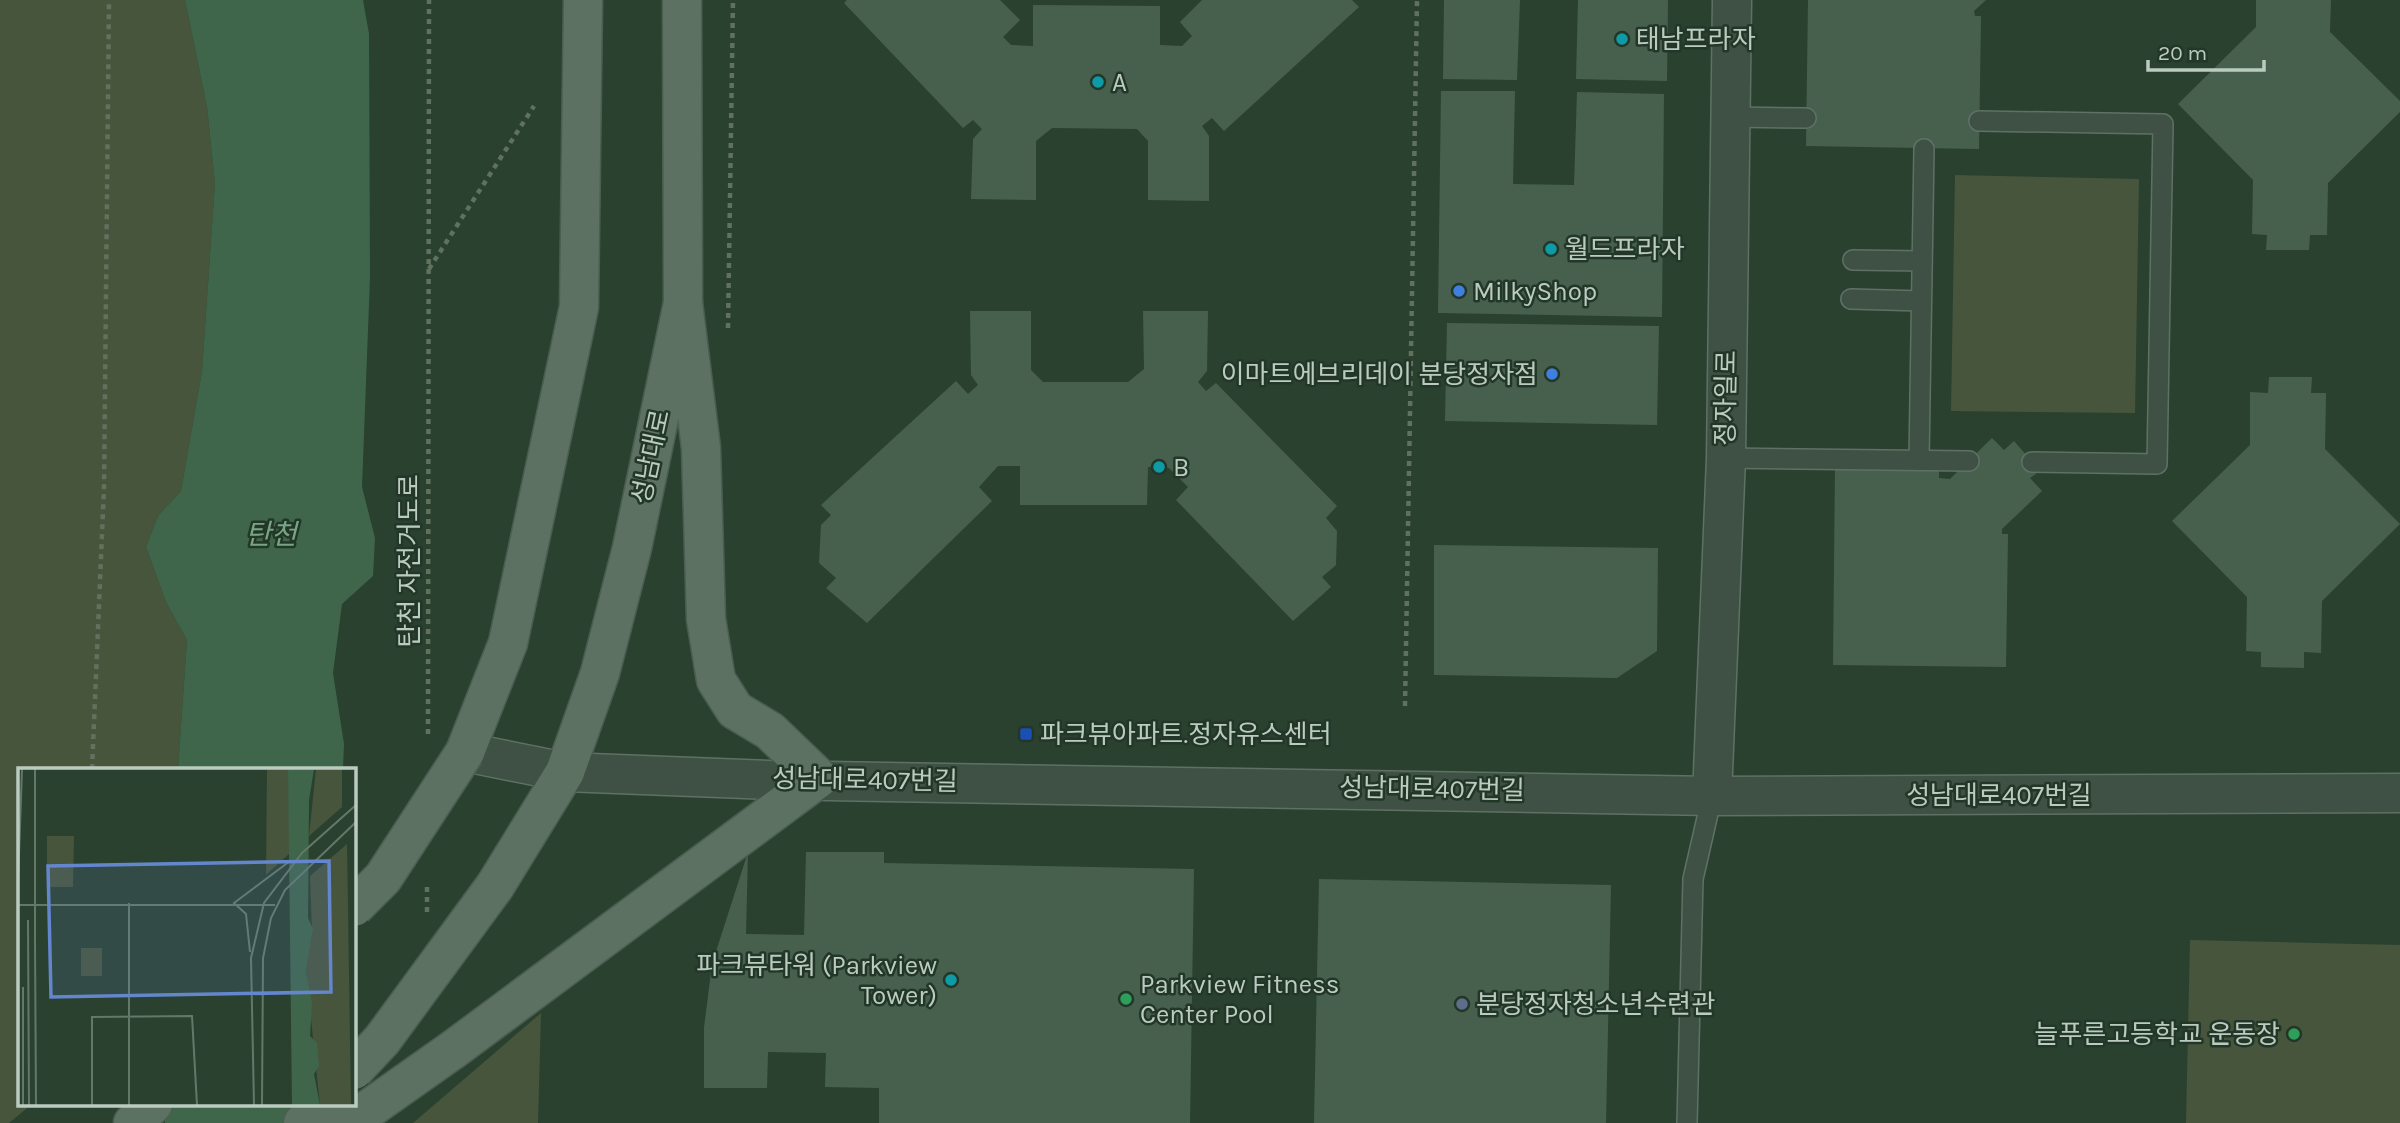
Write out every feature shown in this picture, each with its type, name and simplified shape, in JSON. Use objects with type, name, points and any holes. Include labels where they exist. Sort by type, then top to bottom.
[{"type":"main road","points":[[355,906],[383,878],[466,752],[508,643],[579,307],[583,0]]},
{"type":"main road","name":"성남대로","points":[[355,1069],[382,1040],[495,886],[565,772],[600,673],[629,561],[683,303],[682,0]]},
{"type":"main road","points":[[348,1123],[454,1049],[819,778],[770,732],[735,710],[716,680],[706,619],[701,448],[683,303]]},
{"type":"main road","points":[[133,1123],[151,1106]]},
{"type":"main road","points":[[303,1123],[320,1106]]},
{"type":"street","name":"정자일로","points":[[1712,796],[1726,458],[1732,0]]},
{"type":"street","name":"성남대로407번길","points":[[466,752],[565,772],[819,778],[1712,796],[2400,793]]},
{"type":"lane","points":[[1731,117],[1806,118]]},
{"type":"lane","points":[[1979,121],[2163,124],[2157,464],[2032,462]]},
{"type":"lane","points":[[1919,460],[1924,149]]},
{"type":"lane","points":[[1853,260],[1922,261]]},
{"type":"lane","points":[[1851,299],[1921,300]]},
{"type":"lane","points":[[1726,458],[1969,461]]},
{"type":"lane","points":[[1687,1123],[1693,879],[1712,796]]},
{"type":"path","points":[[92,768],[104,488],[109,0]]},
{"type":"path","name":"탄천 자전거도로","points":[[428,745],[429,0]]},
{"type":"path","points":[[1405,706],[1417,0]]},
{"type":"path","points":[[429,269],[534,106]]},
{"type":"path","points":[[427,913],[428,871]]},
{"type":"shaded area","points":[[0,0],[185,0],[207,107],[215,183],[202,371],[181,491],[158,516],[146,547],[166,602],[187,640],[178,768],[18,768],[18,1106],[30,1106],[9,1123],[0,1123]]},
{"type":"shaded area","points":[[1955,175],[2139,179],[2135,413],[1951,411]]},
{"type":"shaded area","name":"늘푸른고등학교 운동장","points":[[2190,940],[2400,945],[2400,1123],[2186,1123]]},
{"type":"shaded area","points":[[541,1013],[538,1123],[413,1123]]},
{"type":"water","name":"탄천","points":[[185,0],[363,0],[369,34],[370,277],[362,487],[375,538],[373,576],[342,604],[333,673],[344,744],[343,768],[178,768],[187,640],[166,602],[146,547],[158,516],[181,491],[202,371],[215,183],[207,107]]},
{"type":"water","points":[[165,1106],[338,1106],[338,1123],[165,1123]]},
{"type":"building","name":"A","points":[[847,0],[1000,0],[1020,20],[1003,37],[1011,45],[1033,46],[1033,5],[1160,6],[1160,45],[1182,46],[1192,36],[1180,22],[1202,0],[1352,0],[1359,7],[1224,131],[1212,118],[1202,126],[1209,136],[1209,201],[1148,200],[1148,141],[1137,129],[1052,128],[1036,141],[1036,200],[971,199],[973,139],[982,129],[973,120],[963,128],[844,3]]},
{"type":"building","points":[[1444,0],[1520,0],[1517,80],[1443,79]]},
{"type":"building","name":"태남프라자","points":[[1578,0],[1668,0],[1667,81],[1576,79]]},
{"type":"building","points":[[1808,0],[1986,0],[1974,11],[1975,16],[1981,16],[1979,149],[1806,146]]},
{"type":"building","points":[[2256,0],[2331,0],[2330,32],[2400,101],[2400,112],[2328,183],[2327,235],[2310,235],[2309,250],[2266,250],[2267,235],[2252,234],[2253,180],[2178,104],[2256,27]]},
{"type":"building","name":"월드프라자","points":[[1441,91],[1515,91],[1513,184],[1574,185],[1577,92],[1664,94],[1662,317],[1438,313]]},
{"type":"building","name":"B","points":[[970,311],[1031,311],[1031,370],[1043,382],[1128,382],[1144,369],[1143,311],[1208,311],[1207,371],[1198,382],[1206,391],[1216,383],[1337,506],[1326,518],[1337,531],[1336,565],[1322,577],[1331,587],[1293,621],[1176,500],[1188,487],[1169,468],[1148,467],[1147,505],[1020,505],[1020,466],[998,466],[979,487],[992,501],[867,623],[826,588],[836,578],[819,563],[821,525],[831,515],[821,505],[956,381],[968,394],[978,385],[971,375]]},
{"type":"building","name":"이마트에브리데이 분당정자점","points":[[1447,323],[1659,326],[1657,425],[1445,421]]},
{"type":"building","points":[[2269,377],[2312,377],[2311,393],[2326,393],[2325,449],[2400,524],[2322,601],[2321,653],[2304,652],[2304,668],[2261,667],[2261,652],[2246,651],[2247,597],[2172,521],[2250,445],[2250,392],[2268,393]]},
{"type":"building","points":[[1992,438],[2004,450],[2014,441],[2040,471],[2030,478],[2042,491],[2002,529],[2002,534],[2008,534],[2006,667],[1833,665],[1835,468],[1939,470],[1939,478],[1950,479]]},
{"type":"building","points":[[1434,545],[1658,548],[1657,651],[1617,678],[1434,675]]},
{"type":"building","name":"파크뷰타워 (Parkview Tower)","points":[[748,852],[746,934],[804,935],[806,852],[884,852],[884,863],[1194,869],[1190,1123],[879,1123],[879,1088],[825,1087],[826,1053],[768,1052],[767,1088],[704,1088],[704,1028],[712,964]]},
{"type":"building","name":"분당정자청소년수련관","points":[[1319,879],[1611,885],[1606,1123],[1314,1123]]},
{"type":"place","name":"태남프라자","points":[[1622,39]]},
{"type":"place","name":"A","points":[[1098,82]]},
{"type":"place","name":"월드프라자","points":[[1551,249]]},
{"type":"place","name":"MilkyShop","points":[[1459,291]]},
{"type":"place","name":"이마트에브리데이 분당정자점","points":[[1552,374]]},
{"type":"place","name":"B","points":[[1159,467]]},
{"type":"place","name":"파크뷰아파트.정자유스센터","points":[[1026,734]]},
{"type":"place","name":"파크뷰타워 (Parkview Tower)","points":[[951,980]]},
{"type":"place","name":"Parkview Fitness Center Pool","points":[[1126,999]]},
{"type":"place","name":"분당정자청소년수련관","points":[[1462,1004]]},
{"type":"place","name":"늘푸른고등학교 운동장","points":[[2294,1034]]}]
